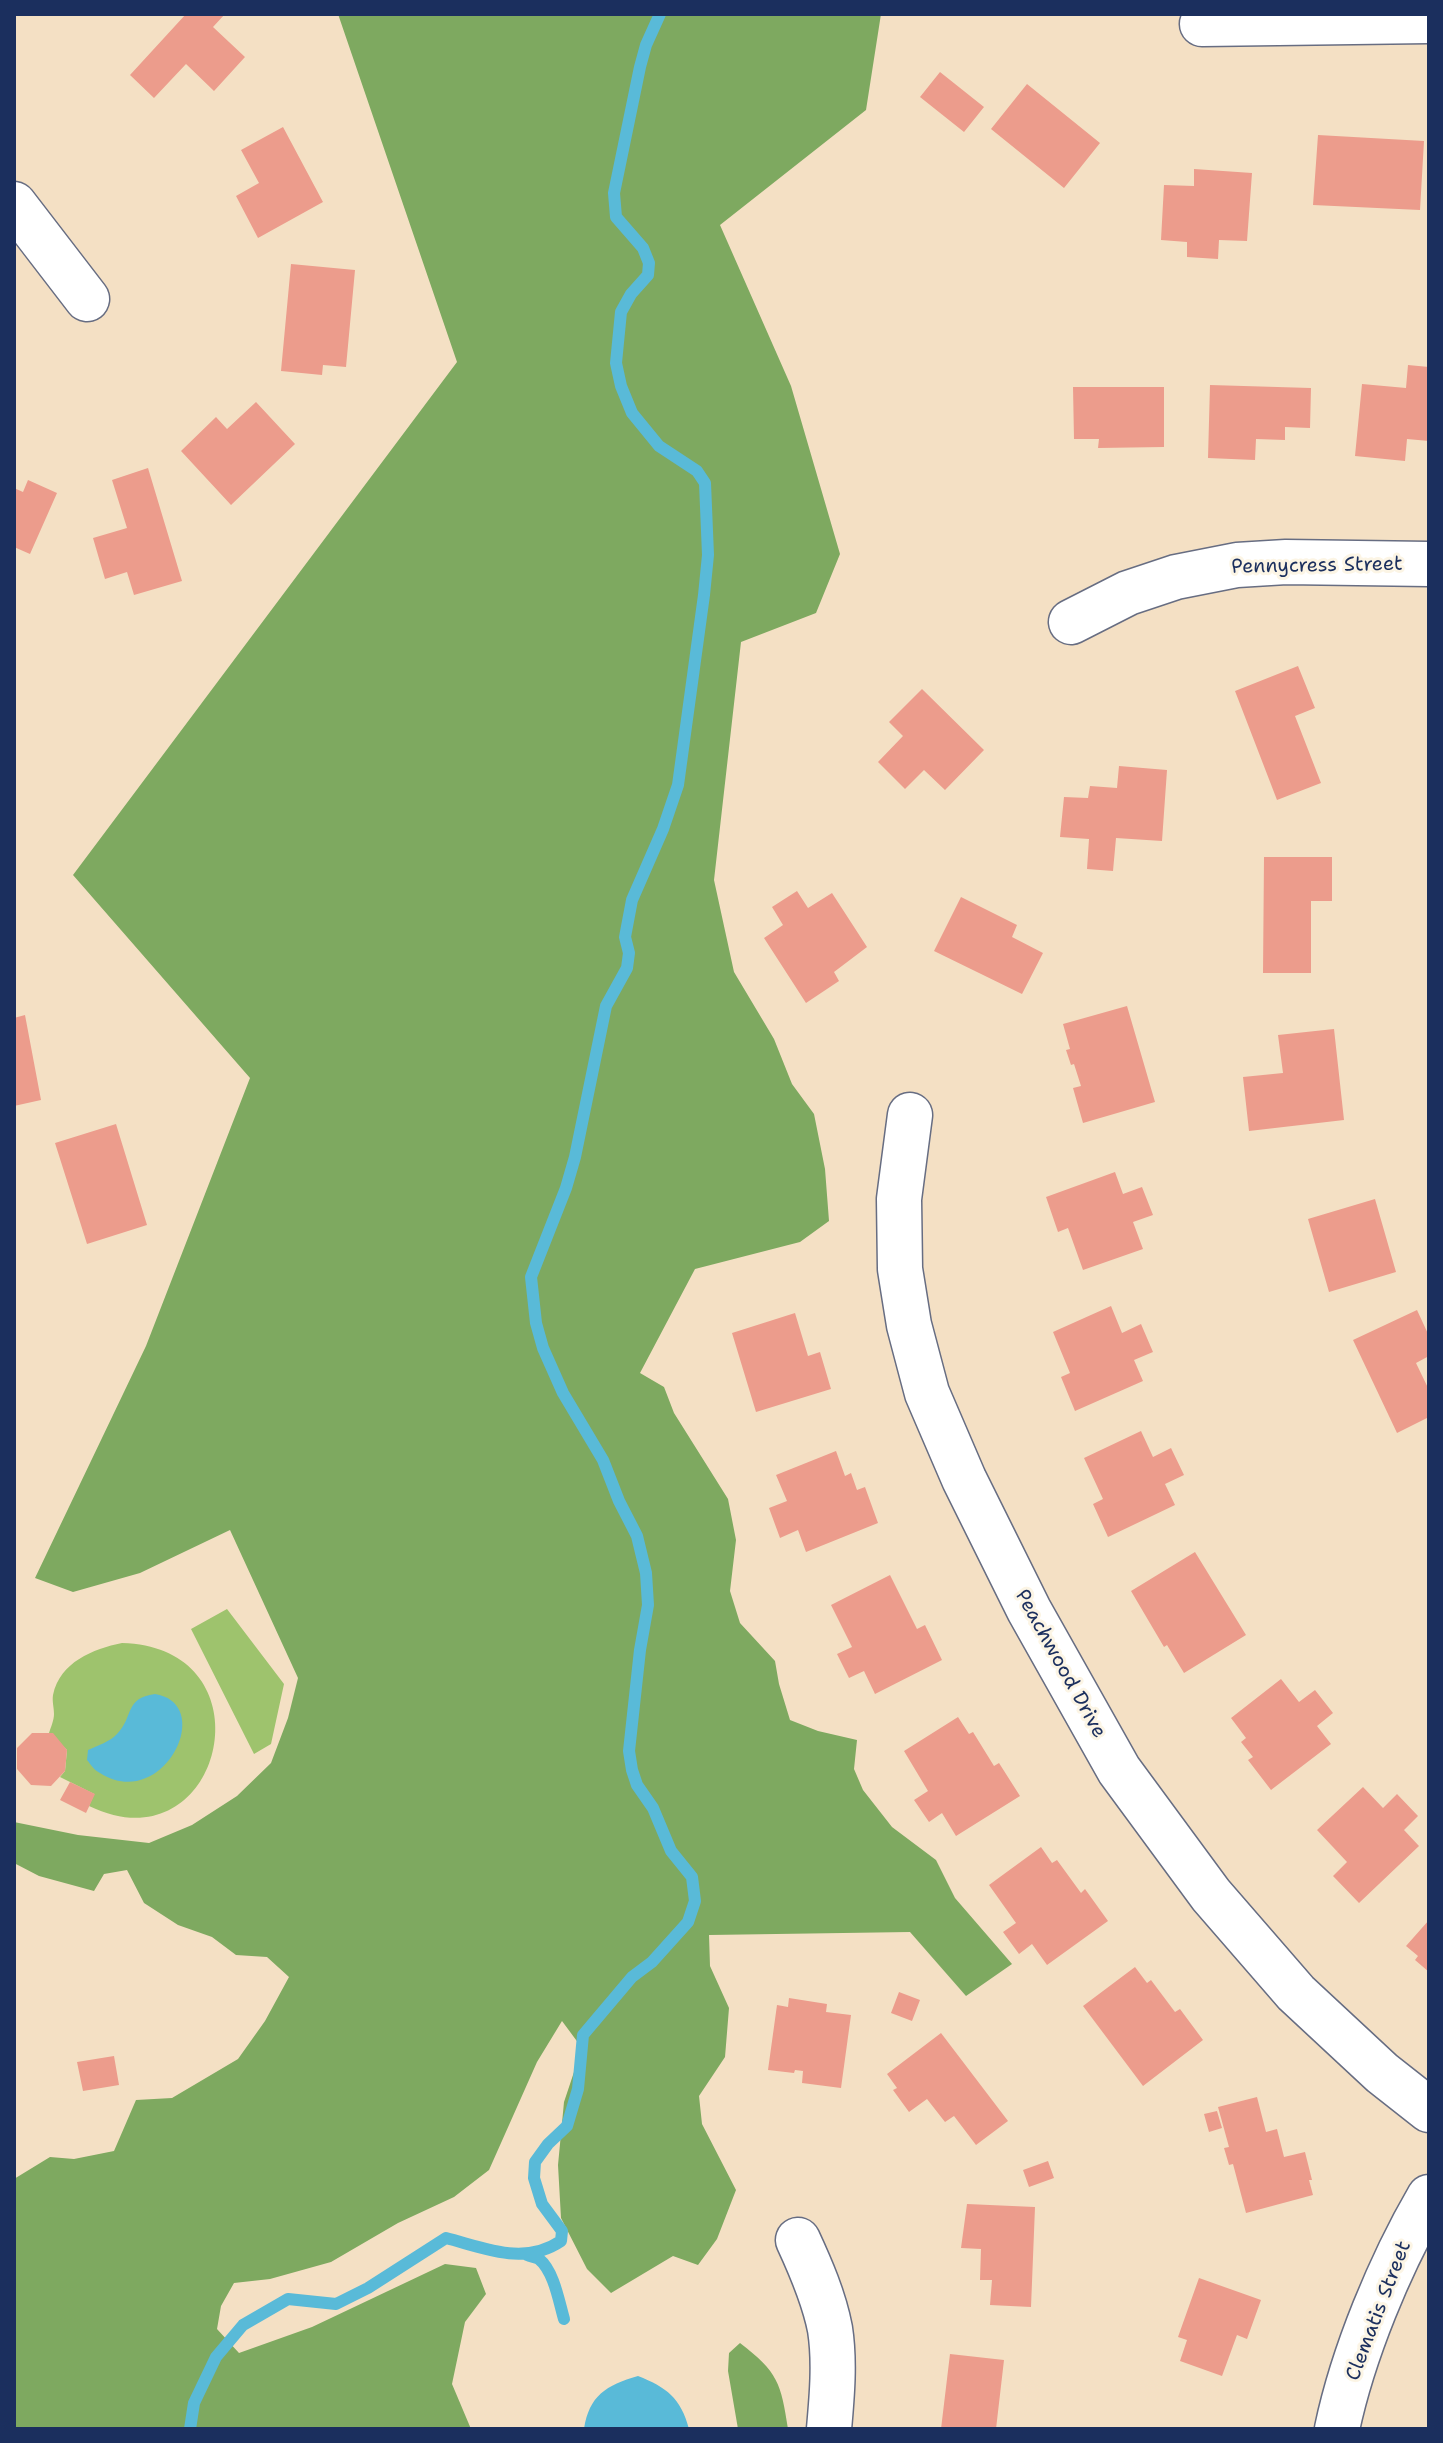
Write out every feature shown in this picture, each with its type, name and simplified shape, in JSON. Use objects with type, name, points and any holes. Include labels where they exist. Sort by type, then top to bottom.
[{"type":"street","points":[[1202,24],[1429,21]]},
{"type":"street","points":[[14,204],[87,299]]},
{"type":"street","name":"Pennycress Street","points":[[1071,622],[1128,593],[1176,577],[1237,565],[1286,562],[1429,564]]},
{"type":"street","name":"Peachwood Drive","points":[[910,1115],[899,1199],[900,1269],[909,1325],[927,1393],[964,1479],[1029,1610],[1119,1770],[1211,1895],[1296,1993],[1382,2073],[1429,2110]]},
{"type":"street","name":"Clematis Street","points":[[1337,2429],[1372,2317],[1413,2225],[1429,2197]]},
{"type":"street","points":[[798,2240],[815,2279],[830,2329],[833,2387],[829,2429]]},
{"type":"green space","points":[[338,14],[881,14],[866,110],[720,225],[791,386],[840,554],[816,613],[741,642],[714,880],[734,972],[774,1039],[792,1084],[814,1114],[825,1169],[829,1221],[800,1242],[695,1269],[640,1373],[664,1387],[674,1413],[728,1499],[736,1540],[730,1591],[740,1623],[775,1661],[790,1720],[818,1731],[857,1740],[854,1769],[863,1790],[892,1827],[936,1860],[955,1898],[1012,1964],[966,1996],[910,1932],[709,1935],[710,1966],[729,2008],[725,2057],[699,2096],[702,2124],[736,2190],[717,2239],[698,2265],[673,2256],[611,2293],[587,2269],[561,2218],[558,2165],[564,2102],[582,2048],[562,2021],[537,2062],[489,2170],[454,2197],[398,2223],[331,2262],[270,2279],[234,2283],[221,2306],[217,2329],[239,2353],[312,2327],[445,2264],[476,2268],[486,2294],[465,2322],[452,2384],[471,2429],[14,2429],[14,2179],[50,2157],[74,2159],[114,2151],[136,2100],[172,2098],[238,2059],[265,2021],[289,1977],[267,1957],[236,1955],[212,1937],[178,1925],[144,1903],[127,1870],[104,1874],[94,1891],[39,1876],[14,1863],[14,1822],[78,1835],[149,1843],[192,1825],[237,1796],[271,1763],[288,1718],[298,1678],[230,1530],[140,1573],[73,1592],[35,1578],[146,1346],[250,1078],[73,875],[457,362]]},
{"type":"green space","points":[[227,1609],[284,1684],[271,1744],[254,1754],[191,1629]]},
{"type":"green space","points":[[122,1643],[170,1654],[200,1679],[214,1713],[213,1750],[199,1784],[172,1809],[135,1818],[89,1806],[94,1794],[60,1777],[65,1771],[67,1750],[49,1733],[54,1716],[53,1695],[63,1674],[89,1653]]},
{"type":"green space","points":[[740,2343],[763,2362],[776,2380],[788,2429],[738,2429],[728,2371],[729,2353]]},
{"type":"water","points":[[155,1694],[173,1702],[181,1716],[181,1734],[174,1752],[161,1768],[144,1779],[123,1782],[100,1773],[87,1760],[88,1750],[114,1737],[134,1704],[145,1696]]},
{"type":"water","points":[[638,2376],[671,2395],[682,2409],[689,2429],[584,2429],[590,2408],[601,2394],[617,2383]]},
{"type":"building","points":[[186,14],[225,14],[213,27],[245,57],[214,91],[186,64],[154,98],[130,75]]},
{"type":"building","points":[[940,72],[984,107],[964,132],[920,97]]},
{"type":"building","points":[[1027,84],[1100,143],[1064,188],[991,129]]},
{"type":"building","points":[[283,127],[323,202],[258,238],[236,196],[259,183],[241,150]]},
{"type":"building","points":[[1318,135],[1424,141],[1420,210],[1313,205]]},
{"type":"building","points":[[1194,169],[1252,173],[1247,241],[1219,240],[1218,259],[1187,257],[1187,242],[1161,240],[1164,185],[1194,186]]},
{"type":"building","points":[[291,264],[355,270],[346,367],[323,365],[322,375],[281,371]]},
{"type":"building","points":[[1408,365],[1429,367],[1429,441],[1407,439],[1405,461],[1355,456],[1362,384],[1406,388]]},
{"type":"building","points":[[1210,385],[1311,388],[1310,428],[1285,427],[1285,440],[1256,439],[1255,460],[1208,458]]},
{"type":"building","points":[[1073,387],[1164,387],[1164,447],[1098,448],[1099,439],[1074,439]]},
{"type":"building","points":[[256,402],[295,444],[231,505],[181,451],[216,417],[227,429]]},
{"type":"building","points":[[148,468],[182,581],[134,595],[127,572],[105,579],[93,538],[127,528],[112,480]]},
{"type":"building","points":[[28,480],[57,493],[30,554],[14,547],[14,488],[23,492]]},
{"type":"building","points":[[1298,666],[1315,708],[1295,716],[1321,783],[1277,800],[1235,691]]},
{"type":"building","points":[[922,689],[984,750],[945,790],[924,770],[905,789],[878,762],[903,736],[889,722]]},
{"type":"building","points":[[1119,766],[1167,770],[1162,841],[1116,838],[1113,871],[1087,869],[1089,839],[1060,837],[1064,797],[1088,798],[1090,786],[1117,788]]},
{"type":"building","points":[[1264,857],[1332,857],[1332,901],[1311,901],[1311,973],[1263,973]]},
{"type":"building","points":[[797,891],[808,908],[832,893],[867,947],[834,972],[839,981],[806,1003],[764,938],[783,925],[772,907]]},
{"type":"building","points":[[961,897],[1017,925],[1012,937],[1043,953],[1022,994],[934,951]]},
{"type":"building","points":[[1127,1006],[1155,1102],[1083,1123],[1073,1088],[1081,1086],[1066,1050],[1070,1049],[1063,1024]]},
{"type":"building","points":[[25,1015],[41,1100],[14,1106],[14,1018]]},
{"type":"building","points":[[1334,1029],[1344,1120],[1249,1131],[1243,1077],[1283,1073],[1278,1035]]},
{"type":"building","points":[[116,1124],[147,1225],[87,1244],[55,1143]]},
{"type":"building","points":[[1115,1172],[1123,1194],[1142,1187],[1153,1215],[1133,1222],[1143,1249],[1083,1270],[1068,1228],[1058,1232],[1046,1197]]},
{"type":"building","points":[[1375,1199],[1396,1272],[1329,1292],[1308,1219]]},
{"type":"building","points":[[1111,1306],[1122,1333],[1141,1324],[1153,1352],[1134,1360],[1143,1381],[1075,1411],[1061,1377],[1070,1373],[1053,1332]]},
{"type":"building","points":[[1417,1310],[1429,1336],[1429,1356],[1416,1363],[1429,1390],[1429,1417],[1397,1433],[1353,1340]]},
{"type":"building","points":[[795,1313],[808,1356],[820,1352],[831,1389],[756,1412],[732,1333]]},
{"type":"building","points":[[1141,1431],[1153,1457],[1171,1448],[1184,1475],[1165,1484],[1175,1505],[1108,1537],[1093,1504],[1103,1499],[1084,1458]]},
{"type":"building","points":[[836,1451],[845,1476],[851,1473],[857,1490],[865,1487],[878,1523],[806,1552],[798,1530],[780,1538],[769,1508],[787,1501],[776,1475]]},
{"type":"building","points":[[1195,1552],[1246,1635],[1184,1673],[1167,1645],[1164,1647],[1131,1591]]},
{"type":"building","points":[[890,1575],[917,1629],[925,1625],[942,1660],[875,1694],[864,1671],[849,1678],[837,1654],[852,1647],[831,1605]]},
{"type":"building","points":[[1281,1679],[1299,1702],[1315,1690],[1333,1713],[1317,1726],[1331,1744],[1271,1790],[1248,1760],[1253,1757],[1241,1742],[1246,1738],[1231,1718]]},
{"type":"building","points":[[958,1717],[969,1734],[973,1732],[994,1766],[999,1763],[1020,1796],[956,1836],[942,1813],[929,1822],[914,1800],[928,1791],[904,1751]]},
{"type":"building","points":[[32,1733],[53,1733],[67,1750],[65,1771],[51,1786],[31,1785],[17,1769],[17,1748]]},
{"type":"building","points":[[70,1782],[95,1794],[86,1813],[60,1800]]},
{"type":"building","points":[[1363,1787],[1383,1808],[1397,1794],[1418,1816],[1404,1830],[1419,1846],[1359,1903],[1333,1876],[1347,1862],[1317,1830]]},
{"type":"building","points":[[1041,1847],[1052,1863],[1057,1860],[1081,1893],[1085,1889],[1108,1921],[1047,1965],[1032,1944],[1019,1954],[1003,1932],[1016,1923],[989,1885]]},
{"type":"building","points":[[1429,1920],[1429,1972],[1415,1960],[1418,1956],[1406,1946]]},
{"type":"building","points":[[1135,1967],[1147,1983],[1151,1980],[1175,2012],[1180,2009],[1203,2040],[1143,2086],[1083,2006]]},
{"type":"building","points":[[899,1992],[920,2000],[912,2021],[891,2013]]},
{"type":"building","points":[[789,1998],[827,2004],[826,2012],[851,2015],[841,2088],[802,2083],[803,2071],[768,2070],[777,2005],[788,2007]]},
{"type":"building","points":[[941,2033],[1008,2121],[976,2145],[954,2116],[945,2122],[927,2099],[909,2112],[893,2090],[897,2088],[887,2074]]},
{"type":"building","points":[[114,2056],[119,2085],[83,2091],[77,2062]]},
{"type":"building","points":[[1257,2097],[1266,2132],[1277,2129],[1284,2157],[1305,2152],[1313,2195],[1246,2213],[1233,2164],[1229,2165],[1224,2148],[1229,2147],[1218,2107]]},
{"type":"building","points":[[1217,2111],[1222,2128],[1209,2132],[1204,2114]]},
{"type":"building","points":[[1048,2161],[1054,2178],[1029,2187],[1023,2170]]},
{"type":"building","points":[[967,2204],[1035,2207],[1031,2307],[990,2305],[992,2280],[980,2280],[981,2249],[961,2248]]},
{"type":"building","points":[[1199,2278],[1261,2300],[1247,2339],[1237,2335],[1222,2376],[1180,2361],[1187,2340],[1178,2337]]},
{"type":"building","points":[[950,2354],[1004,2360],[996,2429],[941,2429]]},
{"type":"waterway","points":[[190,2429],[194,2403],[216,2357],[243,2325],[288,2299],[336,2304],[368,2288],[446,2238],[519,2254],[547,2248],[561,2241],[562,2231],[542,2204],[534,2178],[535,2162],[567,2126],[578,2089],[583,2035],[632,1977],[652,1962],[688,1922],[695,1901],[692,1877],[671,1851],[653,1808],[637,1785],[632,1770],[629,1751],[648,1605],[646,1573],[637,1536],[603,1460],[563,1393],[543,1348],[536,1323],[531,1277],[575,1157],[606,1006],[627,968],[629,953],[625,937],[632,900],[663,829],[678,785],[704,595],[708,555],[705,483],[697,471],[659,446],[632,413],[616,363],[621,312],[631,294],[648,275],[649,263],[643,248],[616,217],[614,193],[640,67],[660,14]]},
{"type":"waterway","points":[[527,2255],[539,2259],[549,2271],[564,2319]]}]
